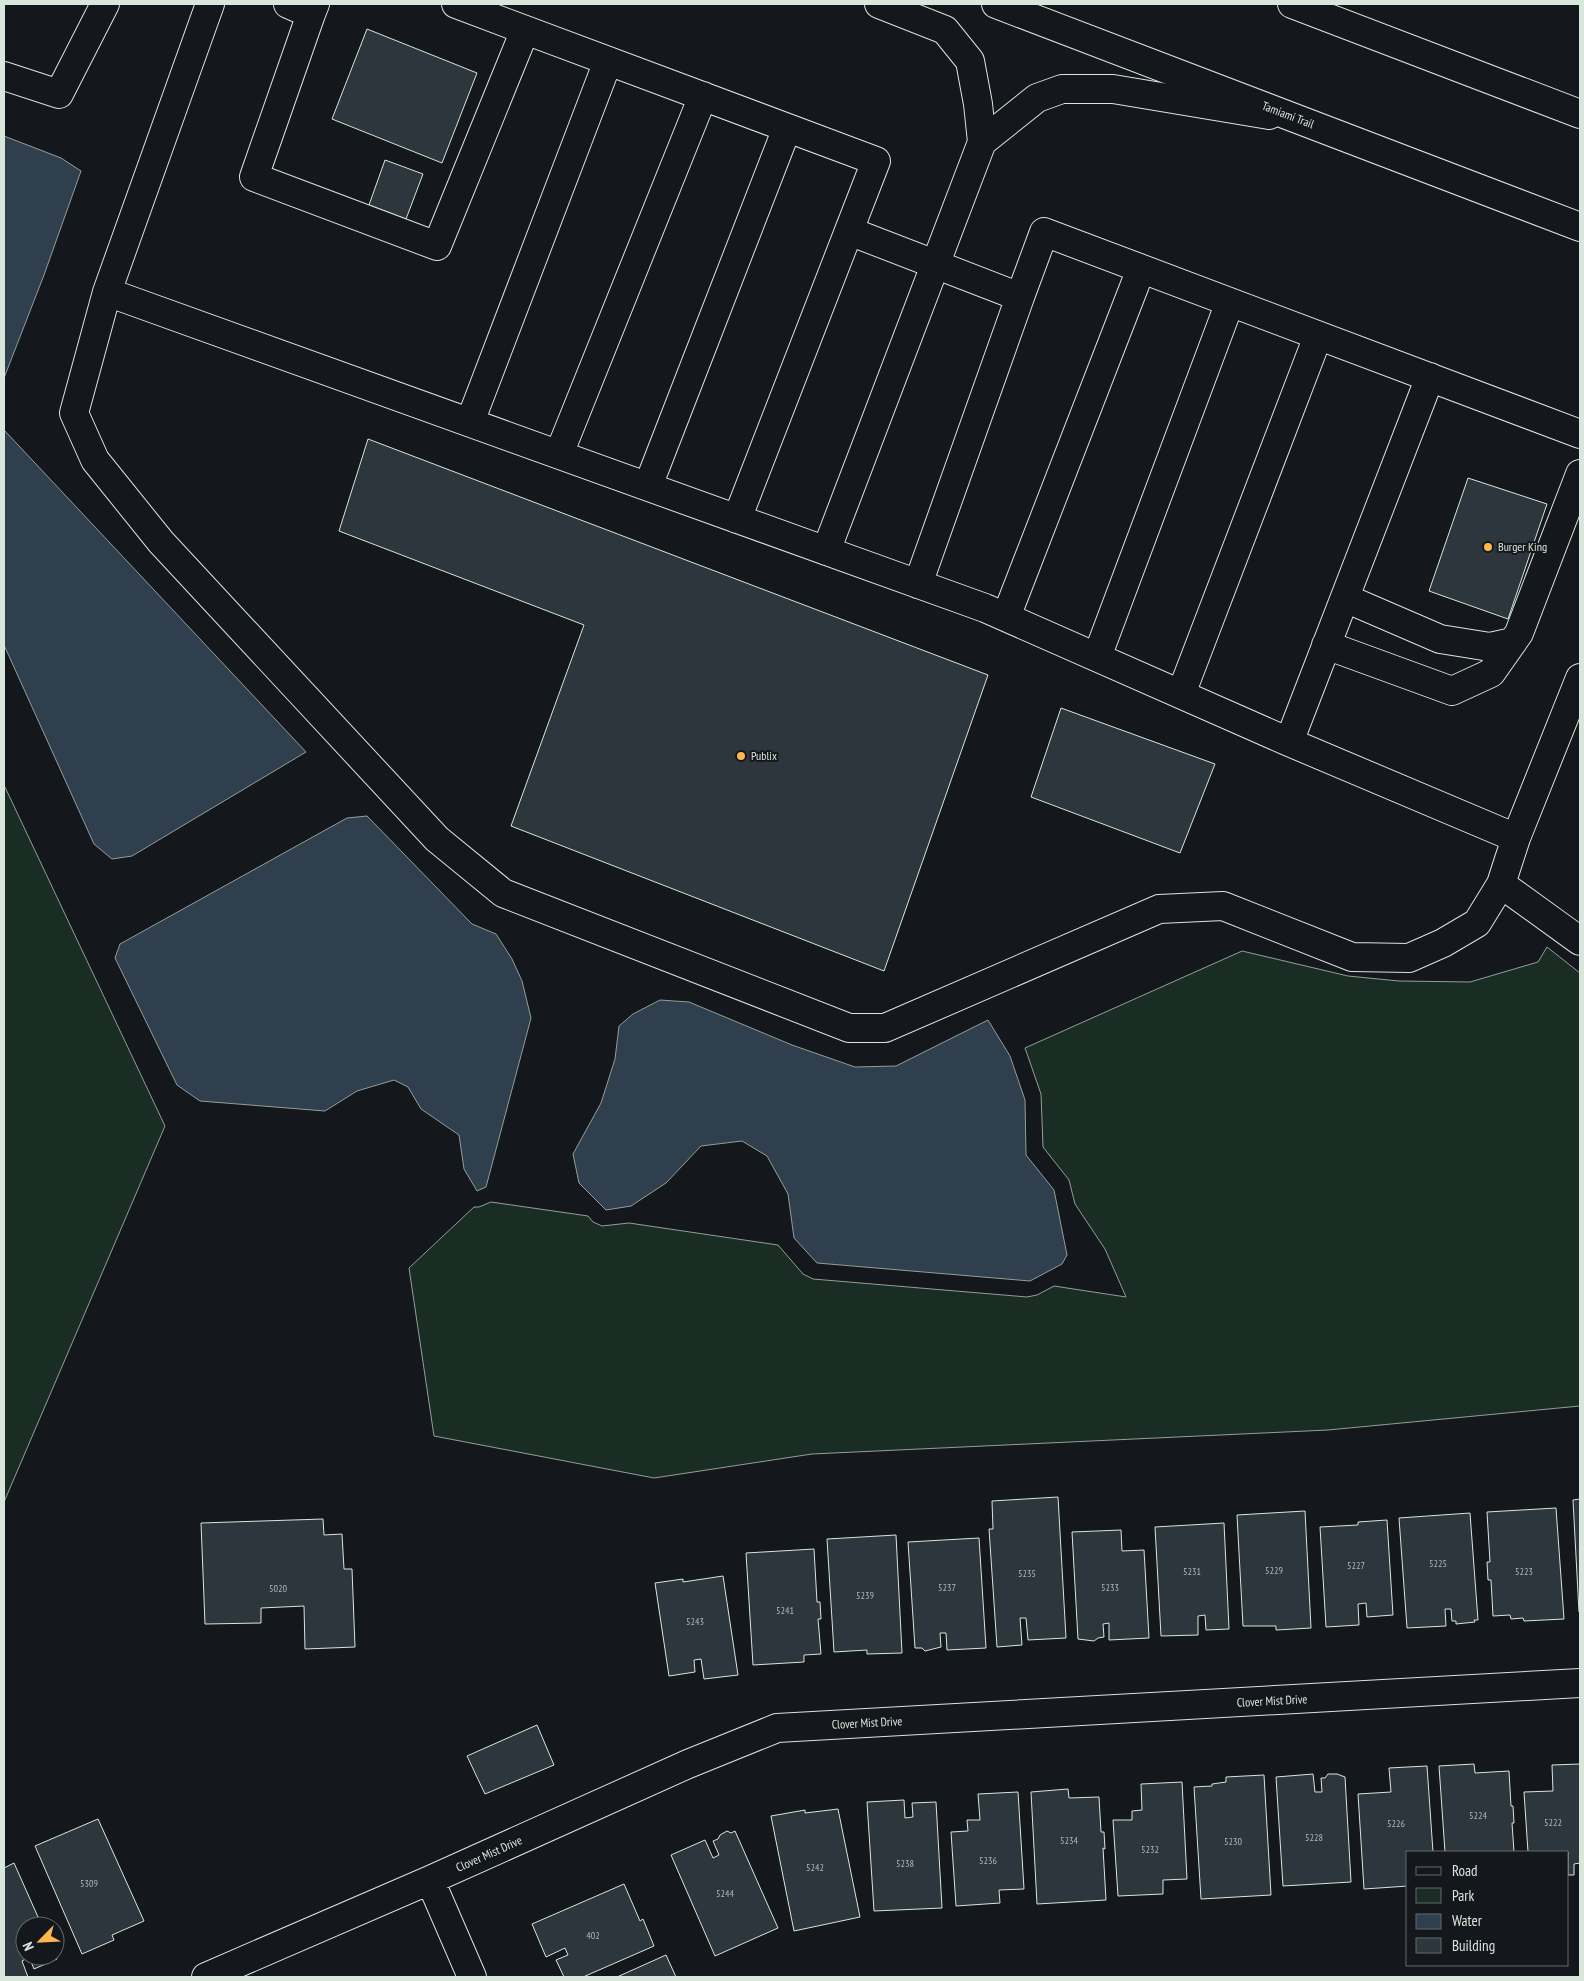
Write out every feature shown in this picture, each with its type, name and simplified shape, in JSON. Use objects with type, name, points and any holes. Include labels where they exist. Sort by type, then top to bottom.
[{"type":"street","points":[[4,76],[60,94],[105,4]]},
{"type":"street","points":[[210,4],[107,292],[74,413],[95,460],[161,542],[437,839],[503,893],[849,1028],[885,1028],[1160,909],[1223,906],[1352,957],[1409,958],[1443,943],[1478,923],[1501,884],[1516,838],[1580,678]]},
{"type":"street","points":[[456,4],[876,161],[737,519]]},
{"type":"street","points":[[826,551],[982,142],[970,61],[945,30],[880,4]]},
{"type":"street","name":"Tamiami Trail","points":[[996,4],[1580,227]]},
{"type":"street","points":[[1292,4],[1580,114]]},
{"type":"street","points":[[304,7],[254,177],[436,246],[525,30]]},
{"type":"street","points":[[470,422],[608,61]]},
{"type":"street","points":[[982,142],[1037,98],[1062,89],[1113,89],[1302,120]]},
{"type":"street","points":[[559,454],[703,96]]},
{"type":"street","points":[[648,486],[787,128]]},
{"type":"street","points":[[849,231],[1020,297]]},
{"type":"street","points":[[918,584],[1044,232],[1580,434]]},
{"type":"street","points":[[1006,617],[1141,269]]},
{"type":"street","points":[[107,292],[1006,617],[1289,742],[1516,838]]},
{"type":"street","points":[[1097,657],[1230,302]]},
{"type":"street","points":[[1181,694],[1318,336]]},
{"type":"street","points":[[1289,742],[1430,377]]},
{"type":"street","points":[[1326,645],[1452,691],[1491,673],[1519,633],[1580,474]]},
{"type":"street","points":[[1345,598],[1440,639],[1490,647],[1513,642]]},
{"type":"street","points":[[1501,884],[1580,941]]},
{"type":"street","name":"Clover Mist Drive","points":[[206,1977],[430,1880],[688,1764],[777,1728],[1580,1684]]},
{"type":"street","points":[[430,1880],[472,1977]]},
{"type":"green space","points":[[4,785],[165,1126],[4,1502]]},
{"type":"green space","points":[[1547,947],[1580,973],[1580,1406],[1328,1430],[812,1454],[654,1478],[434,1436],[409,1268],[474,1207],[491,1202],[588,1216],[593,1222],[602,1226],[629,1223],[778,1245],[803,1274],[813,1279],[1027,1297],[1037,1295],[1054,1286],[1126,1297],[1105,1249],[1075,1204],[1069,1180],[1043,1147],[1041,1094],[1025,1048],[1242,951],[1348,976],[1399,981],[1470,982],[1538,962]]},
{"type":"water","points":[[4,136],[61,158],[81,171],[44,275],[4,378]]},
{"type":"water","points":[[4,430],[306,752],[132,856],[112,859],[94,844],[4,645]]},
{"type":"water","points":[[367,816],[472,924],[496,934],[512,959],[522,981],[531,1018],[486,1187],[477,1191],[464,1169],[459,1135],[421,1109],[408,1087],[394,1080],[357,1091],[325,1111],[200,1101],[177,1085],[115,958],[120,944],[347,818]]},
{"type":"water","points":[[660,1000],[689,1002],[792,1045],[855,1067],[896,1066],[988,1020],[1010,1056],[1025,1100],[1026,1155],[1054,1190],[1067,1255],[1062,1264],[1030,1281],[817,1263],[794,1238],[788,1194],[767,1156],[742,1141],[701,1146],[666,1183],[631,1206],[606,1210],[579,1183],[573,1154],[601,1103],[615,1059],[619,1026],[633,1014]]},
{"type":"building","points":[[367,29],[477,73],[442,163],[332,119]]},
{"type":"building","points":[[385,160],[423,174],[406,219],[369,205]]},
{"type":"building","points":[[368,439],[988,675],[884,971],[511,826],[584,625],[339,531]]},
{"type":"building","name":"Burger King","points":[[1468,478],[1547,504],[1508,619],[1429,591]]},
{"type":"building","points":[[1061,708],[1215,764],[1180,853],[1031,797]]},
{"type":"building","points":[[1058,1497],[1066,1638],[1028,1640],[1026,1618],[1020,1618],[1022,1645],[997,1647],[989,1529],[993,1529],[992,1501]]},
{"type":"building","points":[[1580,1499],[1580,1612],[1579,1612],[1573,1500]]},
{"type":"building","points":[[1556,1508],[1564,1619],[1524,1621],[1523,1618],[1511,1619],[1510,1615],[1493,1616],[1491,1580],[1488,1580],[1487,1562],[1490,1562],[1487,1512]]},
{"type":"building","points":[[1305,1511],[1311,1628],[1276,1630],[1276,1626],[1243,1626],[1237,1515]]},
{"type":"building","points":[[1470,1513],[1478,1620],[1456,1624],[1456,1621],[1452,1621],[1451,1609],[1445,1609],[1446,1626],[1407,1628],[1399,1518]]},
{"type":"building","points":[[323,1519],[324,1535],[342,1534],[344,1569],[352,1569],[355,1647],[305,1649],[304,1606],[261,1608],[261,1623],[205,1624],[201,1523]]},
{"type":"building","points":[[1387,1520],[1393,1615],[1367,1617],[1366,1603],[1358,1604],[1359,1625],[1326,1627],[1320,1527],[1358,1525],[1358,1522]]},
{"type":"building","points":[[1224,1523],[1229,1629],[1206,1630],[1205,1615],[1198,1616],[1198,1635],[1161,1636],[1155,1527]]},
{"type":"building","points":[[1121,1530],[1122,1551],[1144,1550],[1149,1638],[1109,1640],[1109,1623],[1103,1624],[1104,1637],[1094,1641],[1078,1639],[1072,1532]]},
{"type":"building","points":[[896,1535],[902,1653],[867,1654],[867,1650],[834,1652],[827,1539]]},
{"type":"building","points":[[979,1538],[986,1648],[947,1650],[946,1633],[940,1633],[941,1647],[925,1651],[922,1648],[915,1648],[908,1542]]},
{"type":"building","points":[[814,1549],[817,1602],[820,1602],[821,1619],[818,1619],[821,1654],[804,1655],[804,1662],[753,1665],[746,1553]]},
{"type":"building","points":[[723,1576],[738,1675],[704,1679],[701,1659],[694,1660],[695,1672],[669,1676],[655,1583],[683,1579],[683,1582]]},
{"type":"building","points":[[537,1725],[554,1765],[485,1794],[467,1756]]},
{"type":"building","points":[[1474,1764],[1475,1773],[1509,1771],[1511,1806],[1513,1806],[1514,1851],[1445,1851],[1439,1766]]},
{"type":"building","points":[[1580,1764],[1580,1863],[1574,1864],[1574,1875],[1569,1875],[1569,1851],[1528,1851],[1524,1792],[1553,1791],[1552,1765]]},
{"type":"building","points":[[1427,1766],[1433,1851],[1406,1851],[1406,1886],[1364,1889],[1358,1794],[1391,1792],[1389,1768]]},
{"type":"building","points":[[1313,1774],[1315,1792],[1322,1792],[1321,1778],[1325,1778],[1328,1774],[1337,1774],[1345,1777],[1351,1882],[1283,1886],[1276,1777]]},
{"type":"building","points":[[1264,1775],[1271,1895],[1201,1899],[1194,1787],[1212,1786],[1212,1784],[1226,1782],[1226,1777]]},
{"type":"building","points":[[1182,1782],[1187,1879],[1163,1880],[1163,1894],[1118,1896],[1113,1820],[1132,1820],[1132,1811],[1142,1810],[1141,1784]]},
{"type":"building","points":[[1068,1789],[1069,1798],[1099,1797],[1101,1832],[1104,1832],[1106,1900],[1037,1904],[1031,1792]]},
{"type":"building","points":[[1018,1792],[1024,1889],[999,1890],[1000,1903],[956,1906],[951,1832],[968,1831],[967,1820],[980,1820],[978,1794]]},
{"type":"building","points":[[904,1800],[905,1818],[913,1817],[912,1803],[936,1802],[942,1908],[874,1911],[867,1802]]},
{"type":"building","points":[[838,1809],[860,1917],[794,1931],[771,1816],[805,1810],[805,1813]]},
{"type":"building","points":[[98,1819],[144,1921],[112,1935],[114,1940],[82,1954],[35,1846]]},
{"type":"building","points":[[727,1831],[731,1833],[735,1831],[778,1928],[715,1956],[671,1855],[705,1840],[713,1858],[719,1855],[713,1841]]},
{"type":"building","points":[[14,1863],[38,1916],[15,1916],[15,1966],[24,1966],[28,1977],[4,1977],[4,1868]]},
{"type":"building","points":[[624,1884],[640,1921],[643,1919],[654,1946],[583,1977],[564,1977],[556,1960],[568,1955],[565,1948],[546,1957],[532,1924]]},
{"type":"building","points":[[666,1955],[676,1977],[617,1977]]},
{"type":"place","name":"Burger King","points":[[1488,547]]},
{"type":"place","name":"Publix","points":[[741,756]]}]
